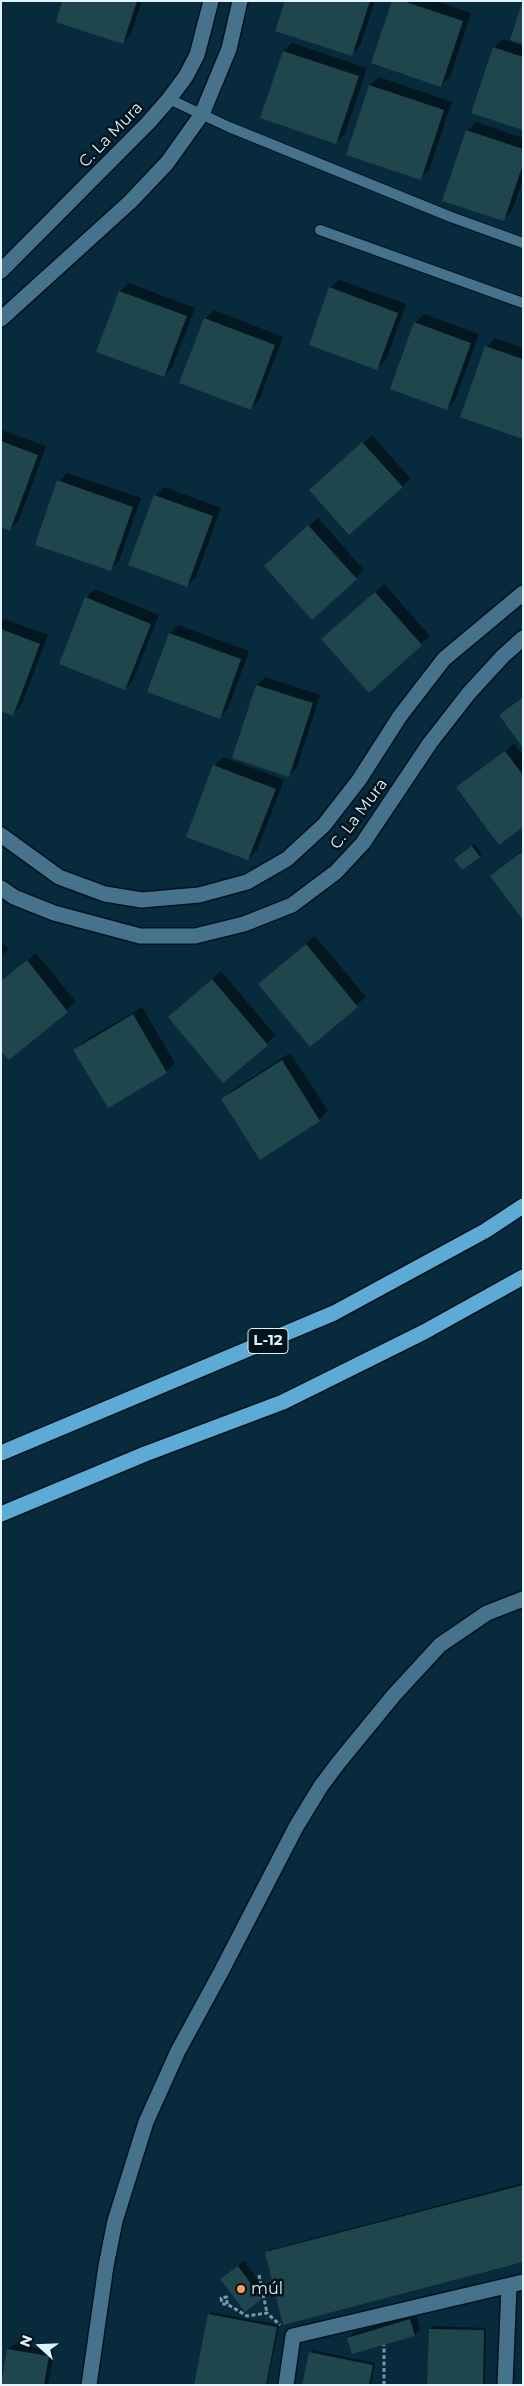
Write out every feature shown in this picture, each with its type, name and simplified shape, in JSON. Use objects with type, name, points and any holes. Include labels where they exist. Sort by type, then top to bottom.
[{"type":"highway","name":"L-12","points":[[1,1453],[334,1313],[485,1232],[523,1206]]},
{"type":"highway","points":[[1,1514],[145,1454],[283,1402],[424,1332],[523,1277]]},
{"type":"street","name":"C. La Mura","points":[[1,271],[148,123],[169,99],[186,76],[197,55],[211,1]]},
{"type":"street","points":[[1,318],[130,202],[168,163],[202,114],[229,49],[240,1]]},
{"type":"street","points":[[1,835],[59,877],[105,894],[142,900],[199,896],[246,882],[287,859],[324,825],[359,780],[400,716],[444,659],[523,593]]},
{"type":"street","name":"C. La Mura","points":[[1,888],[14,897],[54,913],[140,936],[195,936],[244,924],[292,904],[336,872],[363,843],[430,744],[469,694],[503,656],[523,638]]},
{"type":"street","points":[[89,2385],[106,2266],[115,2221],[146,2122],[178,2051],[296,1827],[321,1786],[339,1762],[394,1695],[440,1645],[487,1613],[523,1599]]},
{"type":"street","points":[[286,2385],[293,2336],[516,2284],[505,2385]]},
{"type":"lane","points":[[169,99],[450,217],[523,243]]},
{"type":"lane","points":[[320,230],[523,302]]},
{"type":"path","points":[[259,2275],[267,2313],[293,2336]]},
{"type":"path","points":[[227,2304],[247,2316],[267,2313]]},
{"type":"path","points":[[384,2345],[384,2385]]},
{"type":"building","points":[[62,1],[137,1],[123,44],[56,22]]},
{"type":"building","points":[[285,1],[370,1],[352,56],[275,31]]},
{"type":"building","points":[[392,1],[403,1],[463,21],[441,87],[371,63]]},
{"type":"building","points":[[523,3],[523,44],[510,40]]},
{"type":"building","points":[[493,47],[523,57],[523,130],[471,113]]},
{"type":"building","points":[[283,51],[359,76],[336,144],[260,118]]},
{"type":"building","points":[[369,85],[444,110],[421,180],[346,155]]},
{"type":"building","points":[[466,130],[523,149],[523,164],[504,221],[442,201]]},
{"type":"building","points":[[329,287],[398,313],[377,370],[309,345]]},
{"type":"building","points":[[119,291],[187,316],[164,377],[96,352]]},
{"type":"building","points":[[204,318],[275,345],[251,410],[179,383]]},
{"type":"building","points":[[414,322],[471,343],[447,410],[390,389]]},
{"type":"building","points":[[485,346],[523,359],[523,439],[460,417]]},
{"type":"building","points":[[1,441],[38,455],[10,531],[1,527]]},
{"type":"building","points":[[362,442],[403,487],[349,535],[309,490]]},
{"type":"building","points":[[57,480],[133,507],[111,571],[35,545]]},
{"type":"building","points":[[154,495],[213,516],[187,587],[128,565]]},
{"type":"building","points":[[308,525],[357,579],[312,620],[264,566]]},
{"type":"building","points":[[375,592],[422,645],[369,693],[321,639]]},
{"type":"building","points":[[85,597],[151,624],[125,690],[59,664]]},
{"type":"building","points":[[1,629],[40,644],[13,716],[1,711]]},
{"type":"building","points":[[169,633],[241,659],[220,719],[147,692]]},
{"type":"building","points":[[256,685],[313,703],[289,777],[232,758]]},
{"type":"building","points":[[523,697],[523,748],[499,715]]},
{"type":"building","points":[[505,751],[523,775],[523,827],[499,845],[456,787]]},
{"type":"building","points":[[213,765],[276,789],[248,860],[186,837]]},
{"type":"building","points":[[472,846],[480,857],[462,870],[454,859]]},
{"type":"building","points":[[523,851],[523,920],[490,876]]},
{"type":"building","points":[[306,944],[358,1007],[310,1047],[258,984]]},
{"type":"building","points":[[27,960],[68,1012],[9,1060],[1,1051],[1,981]]},
{"type":"building","points":[[212,979],[268,1045],[223,1083],[168,1017]]},
{"type":"building","points":[[133,1014],[167,1073],[108,1108],[73,1050]]},
{"type":"building","points":[[282,1060],[320,1121],[260,1160],[221,1099]]},
{"type":"building","points":[[523,2185],[523,2262],[283,2325],[265,2252]]},
{"type":"building","name":"múl","points":[[238,2266],[262,2299],[245,2312],[220,2279]]},
{"type":"building","points":[[208,2314],[277,2327],[266,2385],[194,2385]]},
{"type":"building","points":[[410,2319],[415,2336],[352,2354],[347,2338]]},
{"type":"building","points":[[429,2329],[484,2330],[483,2385],[427,2385]]},
{"type":"building","points":[[7,2349],[49,2356],[44,2385],[1,2385]]},
{"type":"building","points":[[309,2352],[373,2365],[369,2385],[302,2385]]},
{"type":"place","name":"múl","points":[[241,2289]]}]
